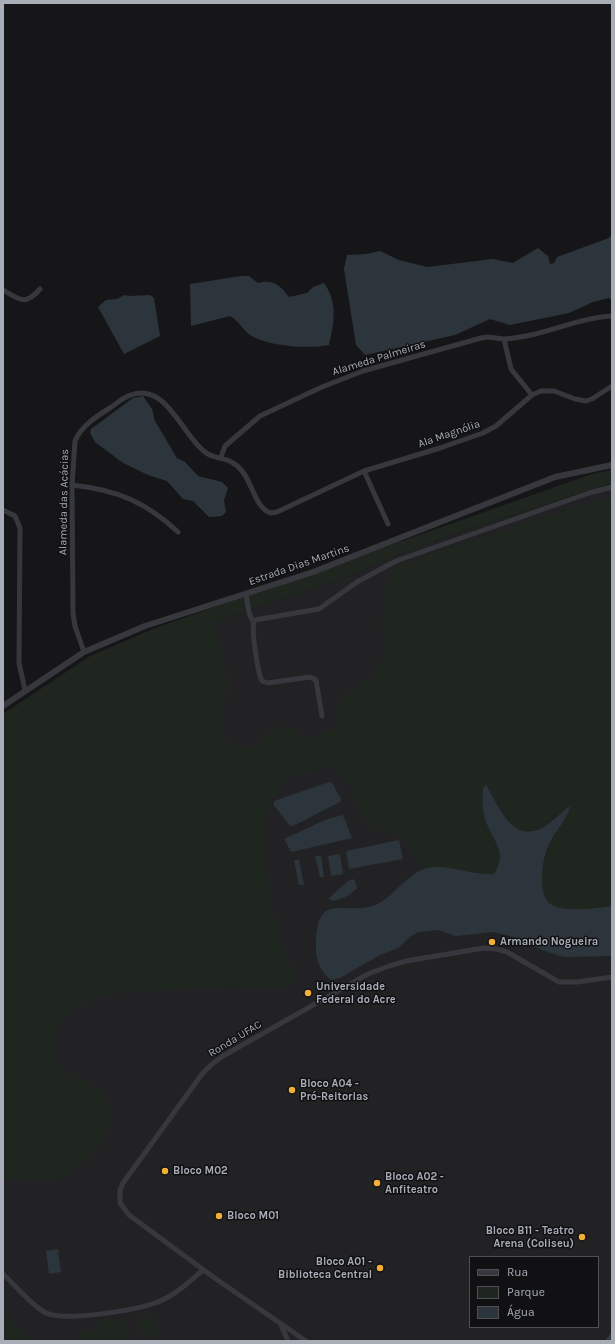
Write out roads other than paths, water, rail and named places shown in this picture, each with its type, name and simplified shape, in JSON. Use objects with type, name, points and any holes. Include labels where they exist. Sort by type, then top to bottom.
[{"type":"street","points":[[3,290],[19,299],[27,300],[31,299],[40,289]]},
{"type":"street","name":"Alameda Palmeiras","points":[[221,457],[225,446],[260,416],[322,387],[363,371],[481,338],[488,337],[504,339],[540,334],[590,319],[612,316]]},
{"type":"street","points":[[504,339],[511,369],[532,395]]},
{"type":"street","name":"Ala Magnólia","points":[[284,509],[364,470],[471,438],[496,426],[532,395],[541,391],[554,391],[575,399],[586,400],[592,399],[612,386]]},
{"type":"street","name":"Alameda das Acácias","points":[[84,652],[75,626],[73,613],[72,485],[75,441],[77,434],[96,417],[129,395],[144,392],[159,398],[200,448],[210,455],[221,457],[233,462],[242,471],[265,510],[271,513],[284,509]]},
{"type":"street","name":"Estrada Dias Martins","points":[[3,706],[84,652],[145,626],[246,594],[373,549],[555,477],[612,465]]},
{"type":"street","points":[[364,470],[388,524]]},
{"type":"street","points":[[72,485],[94,488],[125,496],[154,511],[178,532]]},
{"type":"street","points":[[253,622],[319,609],[363,578],[396,561],[589,493],[612,487]]},
{"type":"street","points":[[3,510],[15,516],[20,528],[19,663],[25,690]]},
{"type":"street","points":[[246,594],[249,613],[253,622],[254,638],[262,681],[268,683],[310,676],[314,678],[316,680],[322,716]]},
{"type":"street","name":"Ronda UFAC","points":[[306,1341],[203,1270],[128,1215],[120,1203],[119,1197],[123,1183],[198,1080],[212,1064],[368,974],[406,961],[484,948],[497,949],[507,952],[560,982],[577,982],[612,977]]},
{"type":"street","points":[[3,1274],[44,1312],[62,1317],[116,1311],[158,1301],[183,1287],[203,1270]]},
{"type":"street","points":[[281,1324],[288,1341]]},
{"type":"street","points":[[608,1341],[612,1336]]},
{"type":"water","points":[[612,234],[612,300],[609,298],[593,302],[569,313],[510,325],[490,319],[455,335],[365,355],[356,345],[344,269],[347,255],[366,254],[380,251],[399,260],[427,267],[493,259],[513,263],[538,248],[548,256],[550,264],[554,263],[557,257],[609,238]]},
{"type":"water","points":[[249,276],[258,283],[268,282],[276,284],[289,297],[307,293],[313,287],[324,283],[331,298],[334,313],[329,345],[300,347],[268,342],[250,335],[236,320],[230,316],[191,326],[190,284]]},
{"type":"water","points":[[124,295],[150,295],[154,298],[160,336],[124,354],[98,307],[106,300],[117,299]]},
{"type":"water","points":[[143,396],[152,409],[155,421],[177,458],[185,462],[198,476],[222,482],[228,488],[224,500],[226,512],[222,516],[209,517],[193,501],[183,499],[167,481],[148,475],[123,463],[95,442],[90,433],[91,429],[133,398]]},
{"type":"water","points":[[329,782],[332,783],[341,799],[340,802],[293,826],[290,826],[273,804],[274,801]]},
{"type":"water","points":[[486,785],[508,821],[523,831],[533,831],[544,827],[570,806],[566,817],[551,840],[545,854],[542,875],[544,894],[548,902],[553,906],[561,908],[579,909],[612,906],[612,956],[564,957],[545,951],[510,936],[494,932],[456,936],[438,930],[419,932],[411,936],[398,948],[380,955],[340,978],[331,980],[319,965],[316,951],[317,927],[322,916],[328,910],[336,908],[369,907],[381,902],[392,894],[412,875],[432,867],[494,874],[498,867],[500,854],[484,814],[482,801],[483,788]]},
{"type":"water","points":[[343,815],[352,838],[291,852],[284,839],[327,819]]},
{"type":"water","points":[[399,840],[403,859],[349,869],[346,851]]},
{"type":"water","points":[[340,854],[343,874],[331,876],[328,856]]},
{"type":"water","points":[[315,856],[321,856],[324,877],[320,877]]},
{"type":"water","points":[[294,860],[299,860],[304,885],[299,885]]},
{"type":"water","points":[[354,879],[357,888],[352,893],[333,901],[328,899],[348,881]]},
{"type":"water","points":[[58,1249],[61,1272],[49,1274],[46,1251]]},
{"type":"place","name":"Armando Nogueira","points":[[492,942]]},
{"type":"place","name":"Universidade Federal do Acre","points":[[308,993]]},
{"type":"place","name":"Bloco A04 - Pró-Reitorias","points":[[292,1090]]},
{"type":"place","name":"Bloco M02","points":[[165,1171]]},
{"type":"place","name":"Bloco A02 - Anfiteatro","points":[[377,1183]]},
{"type":"place","name":"Bloco M01","points":[[219,1216]]},
{"type":"place","name":"Bloco B11 - Teatro Arena (Coliseu)","points":[[582,1237]]},
{"type":"place","name":"Bloco A01 - Biblioteca Central","points":[[380,1268]]}]
